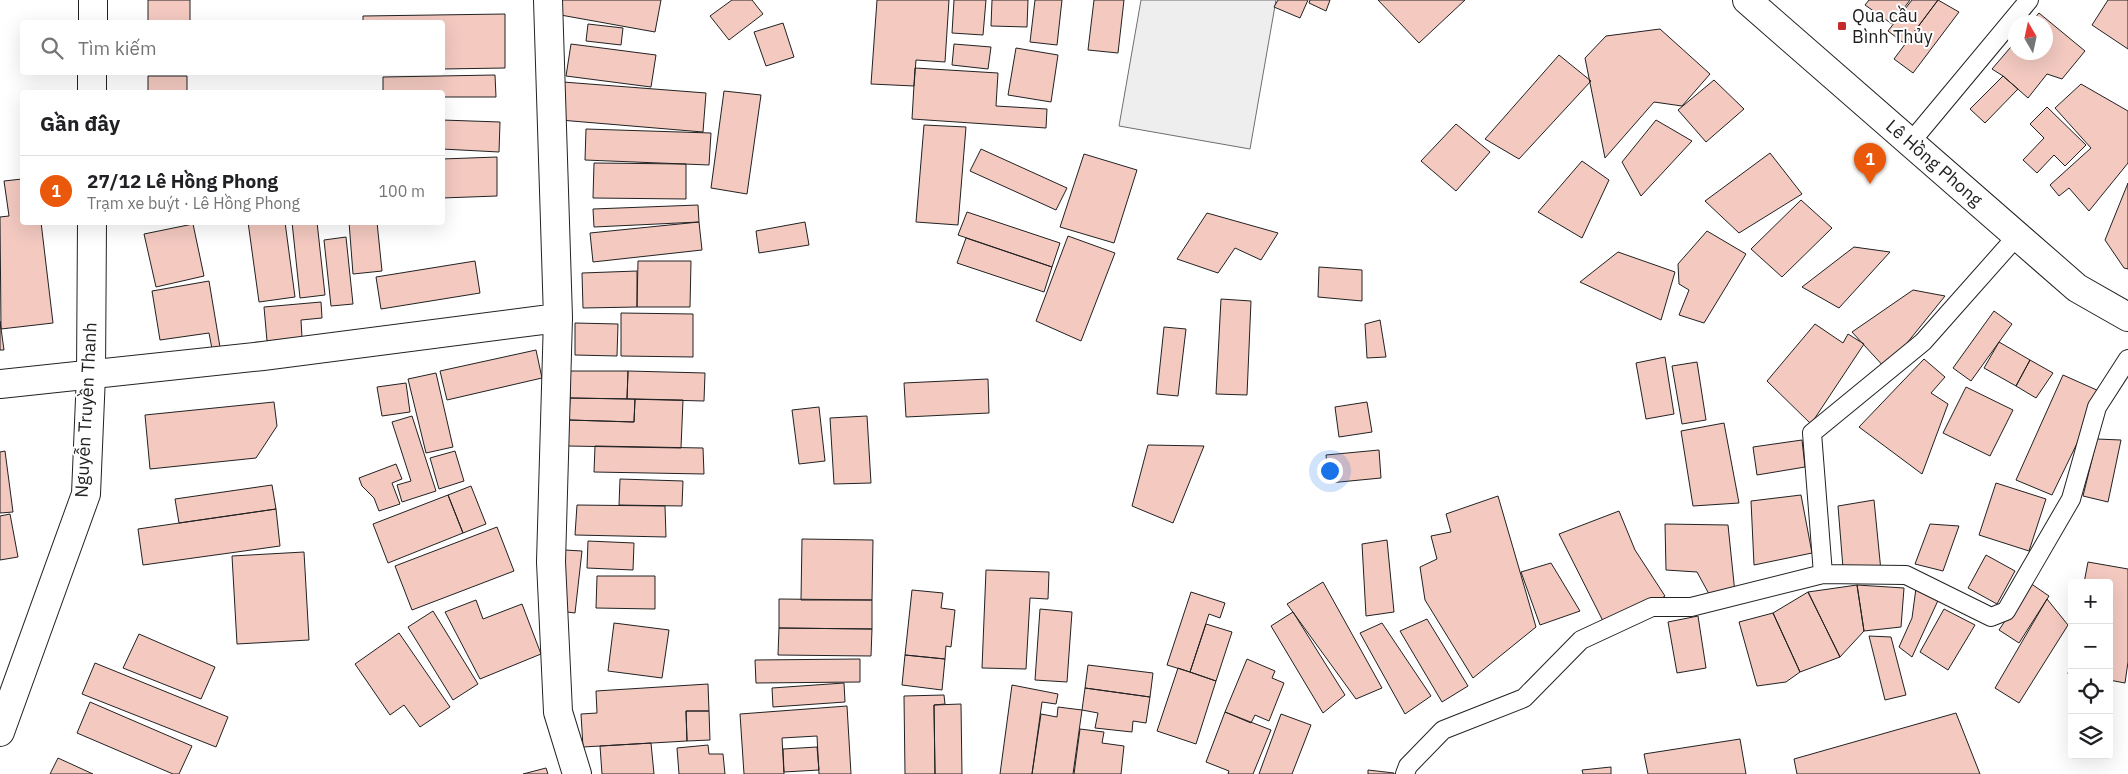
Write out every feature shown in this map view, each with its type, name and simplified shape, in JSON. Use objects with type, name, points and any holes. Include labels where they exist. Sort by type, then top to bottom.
[{"type":"main road","points":[[93,0],[93,20]]},
{"type":"main road","points":[[548,0],[558,318],[552,580],[558,712],[577,774]]},
{"type":"main road","name":"Lê Hồng Phong","points":[[1747,0],[2077,288],[2128,317]]},
{"type":"main road","points":[[92,75],[92,90]]},
{"type":"main road","name":"Nguyễn Truyền Thanh","points":[[0,732],[86,494],[91,375],[92,225]]},
{"type":"main road","points":[[0,384],[263,356],[558,318]]},
{"type":"lane","points":[[1910,142],[2029,0]]},
{"type":"lane","points":[[1823,574],[1812,433],[1923,342],[2017,236]]},
{"type":"lane","points":[[1405,774],[1408,766],[1443,730],[1524,698],[1581,640],[1652,607],[1691,607],[1823,574],[1906,575],[1991,617],[2006,611],[2071,499],[2097,407],[2128,359]]},
{"type":"shaded area","points":[[1141,0],[1276,0],[1250,149],[1119,126]]},
{"type":"building","points":[[148,0],[190,0],[190,20],[148,20]]},
{"type":"building","points":[[558,0],[661,0],[655,32],[555,14]]},
{"type":"building","points":[[732,0],[752,0],[763,14],[729,40],[710,16]]},
{"type":"building","points":[[877,0],[949,0],[945,62],[916,60],[914,86],[871,84]]},
{"type":"building","points":[[954,0],[986,0],[983,35],[952,33]]},
{"type":"building","points":[[992,0],[1028,0],[1027,27],[991,26]]},
{"type":"building","points":[[1035,0],[1062,0],[1057,45],[1030,42]]},
{"type":"building","points":[[1094,0],[1124,0],[1118,53],[1088,50]]},
{"type":"building","points":[[1278,0],[1308,0],[1300,18],[1274,7]]},
{"type":"building","points":[[1310,0],[1330,0],[1326,11],[1309,3]]},
{"type":"building","points":[[1378,0],[1465,0],[1419,43]]},
{"type":"building","points":[[1869,0],[1910,0],[1892,24],[1865,5]]},
{"type":"building","points":[[1912,0],[1938,0],[1905,44],[1888,31]]},
{"type":"building","points":[[1938,0],[1959,12],[1913,73],[1894,59]]},
{"type":"building","points":[[2108,0],[2128,0],[2128,49],[2092,25]]},
{"type":"building","points":[[505,14],[505,68],[445,69],[445,20],[363,20],[363,16]]},
{"type":"building","points":[[783,23],[794,57],[766,66],[754,32]]},
{"type":"building","points":[[588,24],[623,28],[621,45],[586,41]]},
{"type":"building","points":[[2053,25],[2085,51],[2062,79],[2047,74],[2028,98],[1992,69],[2008,50],[2008,60],[2053,60]]},
{"type":"building","points":[[1660,29],[1710,74],[1682,106],[1654,102],[1605,158],[1585,58],[1606,36]]},
{"type":"building","points":[[571,44],[656,55],[651,87],[566,76]]},
{"type":"building","points":[[954,44],[991,47],[988,69],[952,65]]},
{"type":"building","points":[[1016,48],[1058,55],[1051,102],[1008,95]]},
{"type":"building","points":[[1559,55],[1591,81],[1519,159],[1485,139]]},
{"type":"building","points":[[915,68],[998,73],[996,106],[1047,109],[1046,128],[912,119]]},
{"type":"building","points":[[495,75],[496,97],[445,97],[445,90],[383,90],[383,77]]},
{"type":"building","points":[[148,76],[187,76],[187,90],[148,90]]},
{"type":"building","points":[[2003,76],[2018,89],[1985,123],[1970,109]]},
{"type":"building","points":[[1714,80],[1744,109],[1706,142],[1678,110]]},
{"type":"building","points":[[563,82],[706,93],[703,132],[560,120]]},
{"type":"building","points":[[2081,84],[2128,111],[2128,163],[2089,211],[2069,188],[2059,196],[2050,185],[2091,148],[2055,108]]},
{"type":"building","points":[[724,91],[761,95],[747,194],[711,188]]},
{"type":"building","points":[[2047,107],[2086,145],[2065,166],[2054,155],[2037,173],[2023,160],[2044,138],[2030,124]]},
{"type":"building","points":[[445,120],[500,122],[499,152],[445,149]]},
{"type":"building","points":[[1656,120],[1692,141],[1641,196],[1622,162]]},
{"type":"building","points":[[1456,124],[1490,152],[1456,191],[1421,161]]},
{"type":"building","points":[[924,125],[966,127],[958,225],[916,222]]},
{"type":"building","points":[[586,129],[711,133],[709,165],[585,160]]},
{"type":"building","points":[[981,149],[1067,188],[1056,210],[970,171]]},
{"type":"building","points":[[1770,153],[1802,194],[1739,233],[1705,201]]},
{"type":"building","points":[[1084,154],[1137,170],[1114,243],[1060,227]]},
{"type":"building","points":[[497,157],[497,196],[445,198],[445,159]]},
{"type":"building","points":[[1582,161],[1609,180],[1582,238],[1538,212]]},
{"type":"building","points":[[594,163],[686,164],[686,199],[593,198]]},
{"type":"building","points":[[20,179],[20,225],[41,225],[53,323],[1,329],[0,217],[9,216],[4,181]]},
{"type":"building","points":[[2128,183],[2128,269],[2124,268],[2105,240]]},
{"type":"building","points":[[1801,200],[1832,228],[1782,277],[1751,249]]},
{"type":"building","points":[[698,205],[699,222],[594,227],[593,209]]},
{"type":"building","points":[[967,212],[1060,243],[1052,267],[958,235]]},
{"type":"building","points":[[1207,213],[1278,233],[1261,260],[1235,248],[1218,273],[1177,259]]},
{"type":"building","points":[[699,222],[702,250],[593,262],[590,233]]},
{"type":"building","points":[[805,222],[809,245],[759,253],[756,231]]},
{"type":"building","points":[[193,225],[204,276],[156,287],[144,234]]},
{"type":"building","points":[[248,225],[285,225],[295,297],[259,302]]},
{"type":"building","points":[[292,225],[317,225],[325,295],[300,298]]},
{"type":"building","points":[[349,225],[377,225],[382,271],[353,274]]},
{"type":"building","points":[[1707,231],[1746,254],[1704,323],[1679,315],[1689,290],[1679,284],[1678,264]]},
{"type":"building","points":[[1068,236],[1115,253],[1081,341],[1036,321]]},
{"type":"building","points":[[346,237],[353,304],[331,306],[324,240]]},
{"type":"building","points":[[966,238],[1052,267],[1044,292],[957,263]]},
{"type":"building","points":[[1854,247],[1890,252],[1839,308],[1802,287]]},
{"type":"building","points":[[1618,252],[1675,272],[1661,320],[1580,282]]},
{"type":"building","points":[[475,261],[480,293],[381,309],[376,277]]},
{"type":"building","points":[[638,261],[691,261],[690,307],[637,307]]},
{"type":"building","points":[[1319,267],[1362,270],[1362,301],[1318,297]]},
{"type":"building","points":[[637,271],[637,307],[583,308],[582,273]]},
{"type":"building","points":[[209,281],[220,347],[212,349],[209,333],[160,340],[152,291]]},
{"type":"building","points":[[1913,290],[1945,296],[1886,369],[1852,332]]},
{"type":"building","points":[[1221,299],[1251,301],[1247,395],[1216,394]]},
{"type":"building","points":[[321,302],[322,318],[301,320],[302,338],[267,341],[264,307]]},
{"type":"building","points":[[1994,311],[2012,324],[1971,381],[1953,368]]},
{"type":"building","points":[[621,313],[693,314],[693,357],[621,356]]},
{"type":"building","points":[[1380,320],[1386,357],[1367,358],[1365,324]]},
{"type":"building","points":[[0,321],[4,350],[0,350]]},
{"type":"building","points":[[575,323],[618,324],[617,356],[575,355]]},
{"type":"building","points":[[1815,324],[1843,343],[1848,334],[1864,344],[1811,424],[1767,381]]},
{"type":"building","points":[[1164,327],[1186,329],[1178,396],[1157,394]]},
{"type":"building","points":[[1999,342],[2030,360],[2016,386],[1984,368]]},
{"type":"building","points":[[536,350],[542,378],[447,400],[440,371]]},
{"type":"building","points":[[1665,357],[1674,414],[1646,419],[1636,363]]},
{"type":"building","points":[[1924,359],[1945,377],[1931,393],[1948,404],[1922,474],[1859,427]]},
{"type":"building","points":[[2030,360],[2053,373],[2036,398],[2016,386]]},
{"type":"building","points":[[1697,362],[1706,420],[1682,424],[1672,366]]},
{"type":"building","points":[[570,371],[628,371],[627,399],[570,398]]},
{"type":"building","points":[[628,371],[705,373],[704,401],[627,399]]},
{"type":"building","points":[[436,373],[453,447],[426,453],[408,379]]},
{"type":"building","points":[[2063,375],[2099,391],[2083,431],[2052,495],[2016,480]]},
{"type":"building","points":[[988,379],[989,413],[906,417],[904,383]]},
{"type":"building","points":[[406,383],[410,412],[382,416],[377,387]]},
{"type":"building","points":[[1966,387],[2013,410],[1990,456],[1943,433]]},
{"type":"building","points":[[570,398],[635,399],[634,422],[569,420]]},
{"type":"building","points":[[635,399],[683,400],[681,448],[568,446],[569,420],[634,422]]},
{"type":"building","points":[[274,402],[277,426],[256,458],[150,469],[145,415]]},
{"type":"building","points":[[1367,402],[1372,432],[1339,437],[1335,407]]},
{"type":"building","points":[[819,407],[825,461],[799,464],[792,410]]},
{"type":"building","points":[[412,416],[436,491],[402,502],[397,485],[411,481],[392,422]]},
{"type":"building","points":[[867,416],[871,483],[834,484],[830,418]]},
{"type":"building","points":[[1724,423],[1739,503],[1693,506],[1681,431]]},
{"type":"building","points":[[2097,439],[2121,440],[2108,502],[2083,496]]},
{"type":"building","points":[[1802,440],[1805,467],[1757,475],[1753,447]]},
{"type":"building","points":[[1148,445],[1204,446],[1173,523],[1132,506]]},
{"type":"building","points":[[595,446],[703,448],[704,474],[594,472]]},
{"type":"building","points":[[1379,450],[1381,478],[1329,483],[1326,455]]},
{"type":"building","points":[[5,451],[13,512],[0,513],[0,452]]},
{"type":"building","points":[[455,451],[464,481],[439,489],[430,458]]},
{"type":"building","points":[[396,464],[402,479],[392,483],[400,504],[379,511],[374,498],[362,486],[359,478]]},
{"type":"building","points":[[620,479],[683,481],[682,506],[619,505]]},
{"type":"building","points":[[1996,483],[2046,499],[2029,551],[1979,535]]},
{"type":"building","points":[[272,485],[276,509],[179,523],[175,499]]},
{"type":"building","points":[[471,486],[486,524],[463,533],[448,495]]},
{"type":"building","points":[[448,495],[463,533],[388,563],[373,524]]},
{"type":"building","points":[[1801,495],[1812,553],[1754,565],[1751,501]]},
{"type":"building","points":[[1498,496],[1536,627],[1473,678],[1425,600],[1420,567],[1437,559],[1431,536],[1451,532],[1446,514]]},
{"type":"building","points":[[1874,500],[1881,571],[1843,568],[1838,506]]},
{"type":"building","points":[[577,505],[665,506],[666,537],[575,535]]},
{"type":"building","points":[[276,509],[280,546],[143,565],[138,529]]},
{"type":"building","points":[[1619,511],[1635,550],[1665,596],[1643,610],[1604,623],[1559,534]]},
{"type":"building","points":[[10,514],[18,557],[0,560],[0,516]]},
{"type":"building","points":[[1665,524],[1728,525],[1735,593],[1709,594],[1697,572],[1666,570]]},
{"type":"building","points":[[1930,524],[1959,526],[1943,571],[1915,564]]},
{"type":"building","points":[[497,527],[514,571],[412,610],[395,566]]},
{"type":"building","points":[[802,539],[873,540],[872,600],[801,600]]},
{"type":"building","points":[[1387,540],[1394,612],[1366,616],[1362,544]]},
{"type":"building","points":[[588,541],[634,543],[633,570],[587,568]]},
{"type":"building","points":[[565,550],[582,551],[575,613],[559,611]]},
{"type":"building","points":[[304,552],[309,640],[237,644],[232,556]]},
{"type":"building","points":[[1986,555],[2015,571],[1997,604],[1968,588]]},
{"type":"building","points":[[2088,562],[2128,569],[2128,662],[2125,683],[2113,681],[2113,579],[2085,579]]},
{"type":"building","points":[[1551,563],[1580,611],[1540,625],[1521,572]]},
{"type":"building","points":[[986,570],[1049,572],[1048,599],[1030,598],[1026,669],[982,668]]},
{"type":"building","points":[[597,576],[655,576],[655,609],[596,608]]},
{"type":"building","points":[[1323,582],[1382,688],[1356,699],[1287,604]]},
{"type":"building","points":[[2030,583],[2049,596],[2019,643],[1999,630]]},
{"type":"building","points":[[1857,585],[1864,631],[1840,657],[1808,592]]},
{"type":"building","points":[[1857,585],[1904,588],[1901,627],[1864,631]]},
{"type":"building","points":[[1916,588],[1941,594],[1912,657],[1899,647],[1912,618]]},
{"type":"building","points":[[912,590],[943,593],[941,608],[955,610],[951,647],[946,646],[945,659],[905,655]]},
{"type":"building","points":[[1191,592],[1225,603],[1220,618],[1209,614],[1190,672],[1167,665]]},
{"type":"building","points":[[1808,592],[1840,657],[1800,672],[1773,613]]},
{"type":"building","points":[[779,599],[872,600],[872,629],[779,628]]},
{"type":"building","points":[[2047,599],[2068,625],[2019,703],[1995,688]]},
{"type":"building","points":[[476,600],[483,619],[522,604],[541,654],[480,679],[445,612]]},
{"type":"building","points":[[1040,609],[1072,612],[1067,682],[1035,680]]},
{"type":"building","points":[[1944,609],[1975,625],[1948,670],[1920,652]]},
{"type":"building","points":[[433,611],[478,684],[453,700],[408,627]]},
{"type":"building","points":[[1293,612],[1345,695],[1323,713],[1271,626]]},
{"type":"building","points":[[1773,613],[1800,672],[1786,682],[1757,686],[1739,622]]},
{"type":"building","points":[[1698,616],[1706,668],[1677,673],[1668,622]]},
{"type":"building","points":[[1427,619],[1468,686],[1442,702],[1400,631]]},
{"type":"building","points":[[614,623],[669,630],[662,678],[608,671]]},
{"type":"building","points":[[1382,623],[1431,696],[1405,714],[1360,633]]},
{"type":"building","points":[[1206,624],[1232,632],[1216,681],[1190,672]]},
{"type":"building","points":[[779,628],[872,629],[871,656],[778,655]]},
{"type":"building","points":[[399,633],[450,707],[420,727],[404,705],[390,715],[355,664]]},
{"type":"building","points":[[139,634],[215,667],[201,699],[123,668]]},
{"type":"building","points":[[1869,636],[1891,637],[1906,695],[1885,700]]},
{"type":"building","points":[[905,655],[945,659],[942,690],[902,685]]},
{"type":"building","points":[[860,659],[860,682],[756,683],[755,660]]},
{"type":"building","points":[[1247,659],[1275,671],[1272,678],[1284,683],[1269,721],[1255,715],[1251,723],[1225,712]]},
{"type":"building","points":[[95,663],[228,717],[216,747],[82,694]]},
{"type":"building","points":[[1088,665],[1153,673],[1150,697],[1085,688]]},
{"type":"building","points":[[1178,668],[1216,681],[1196,744],[1157,731]]},
{"type":"building","points":[[844,683],[845,702],[773,707],[772,688]]},
{"type":"building","points":[[708,684],[709,711],[686,711],[687,741],[583,747],[581,714],[597,713],[596,691]]},
{"type":"building","points":[[1012,685],[1058,694],[1056,704],[1042,702],[1032,774],[1000,774]]},
{"type":"building","points":[[1085,688],[1150,697],[1146,723],[1133,721],[1132,732],[1095,728],[1098,713],[1082,710]]},
{"type":"building","points":[[944,695],[945,704],[934,705],[935,774],[905,774],[904,696]]},
{"type":"building","points":[[90,702],[192,746],[179,774],[173,774],[77,733]]},
{"type":"building","points":[[961,704],[962,774],[935,774],[934,705]]},
{"type":"building","points":[[847,706],[851,774],[819,774],[817,736],[782,738],[784,774],[744,774],[740,714]]},
{"type":"building","points":[[1058,707],[1082,710],[1073,774],[1032,774],[1041,714],[1057,717]]},
{"type":"building","points":[[686,711],[709,711],[710,740],[687,741]]},
{"type":"building","points":[[1225,712],[1271,730],[1253,774],[1228,774],[1229,771],[1206,762]]},
{"type":"building","points":[[1956,713],[1980,774],[1797,774],[1794,759]]},
{"type":"building","points":[[1281,714],[1311,725],[1292,774],[1259,774]]},
{"type":"building","points":[[1080,729],[1104,732],[1102,743],[1124,746],[1121,774],[1074,774]]},
{"type":"building","points":[[1740,739],[1746,774],[1648,774],[1644,754]]},
{"type":"building","points":[[651,743],[654,774],[602,774],[600,746]]},
{"type":"building","points":[[708,745],[709,754],[723,754],[725,774],[679,774],[677,748]]},
{"type":"building","points":[[817,747],[819,770],[784,772],[783,749]]},
{"type":"building","points":[[58,758],[93,774],[50,774]]},
{"type":"building","points":[[1611,767],[1611,774],[1583,774],[1582,770]]},
{"type":"building","points":[[546,768],[548,774],[523,774]]},
{"type":"building","points":[[1368,770],[1394,773],[1394,774],[1368,774]]},
{"type":"place","name":"Qua cầu Bình Thủy","points":[[1842,26]]},
{"type":"place","name":"27/12 Lê Hồng Phong","points":[[1870,184]]}]
